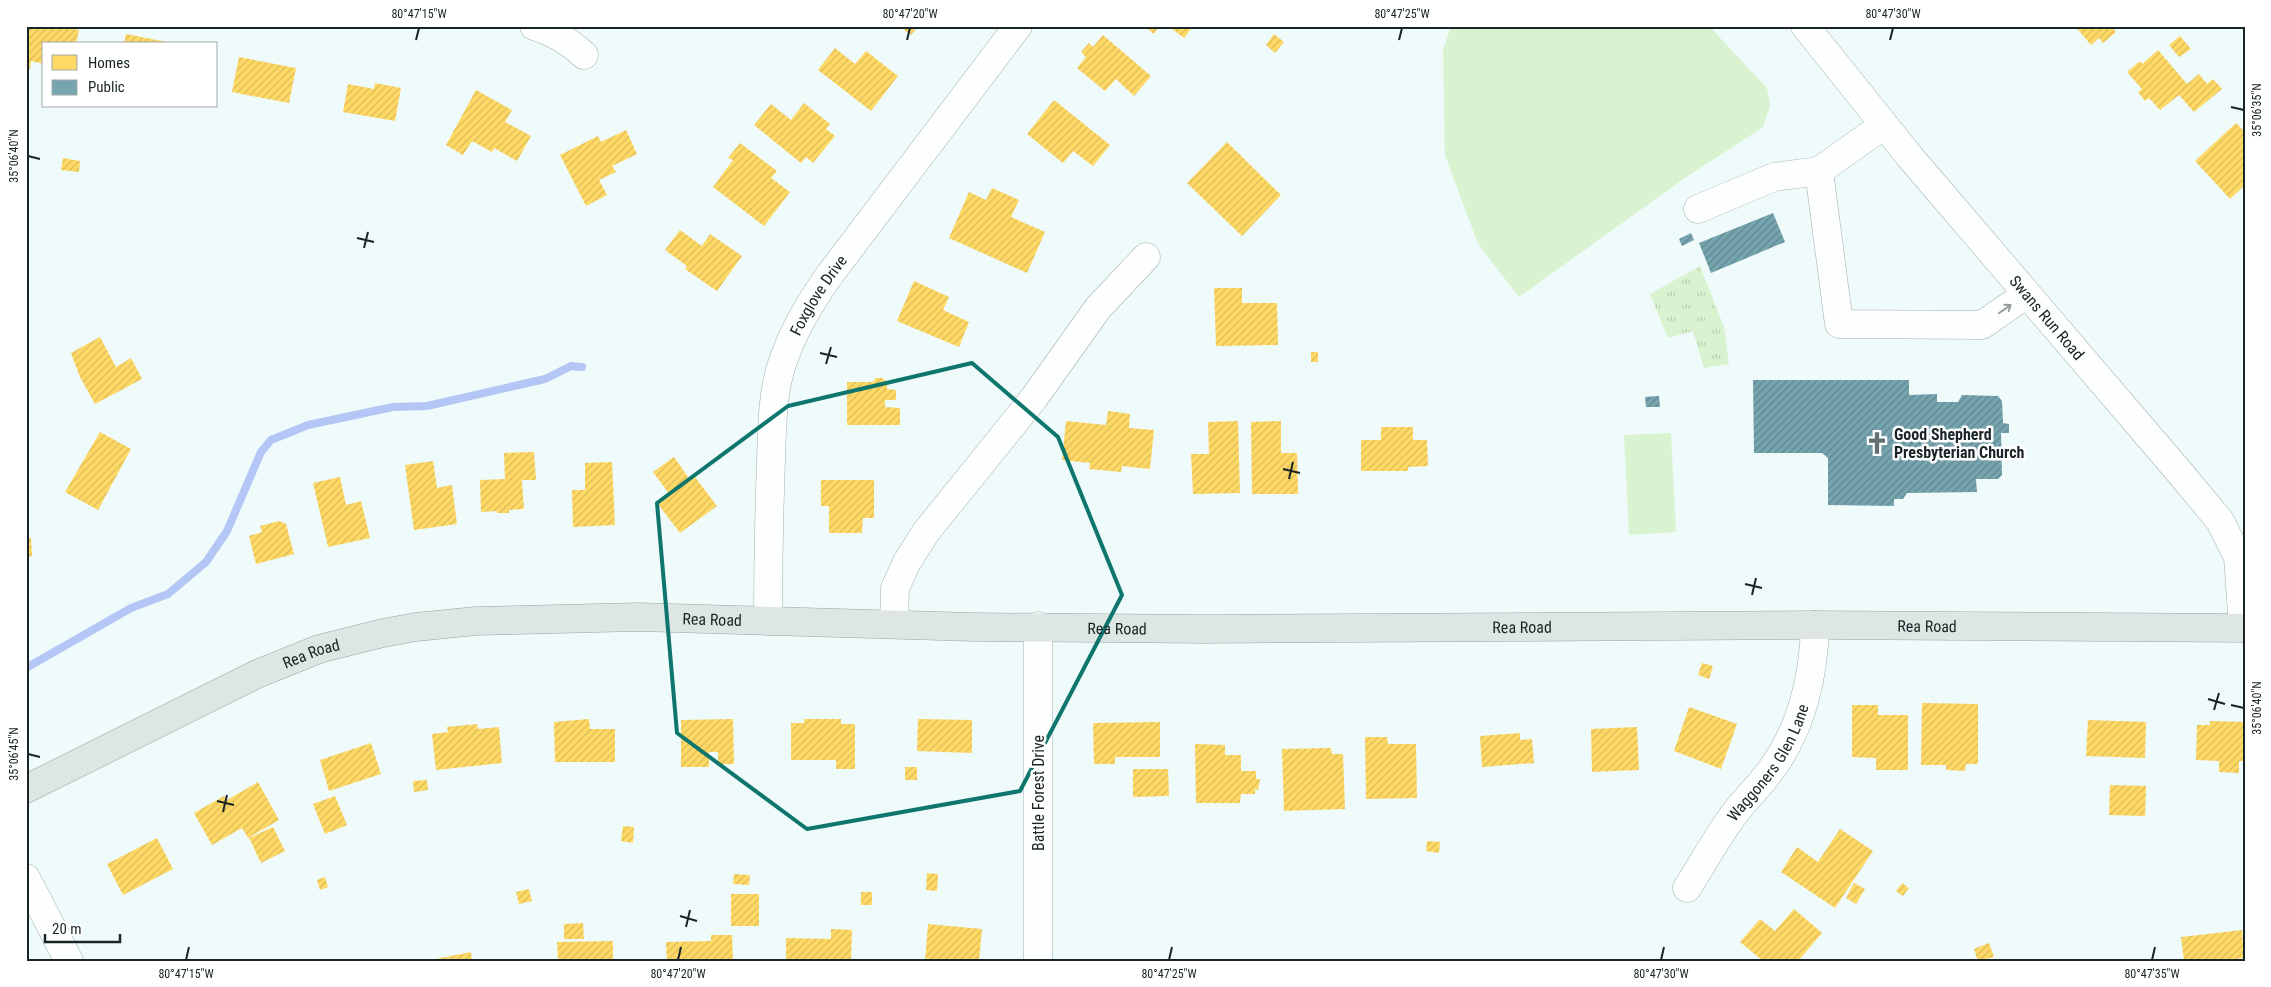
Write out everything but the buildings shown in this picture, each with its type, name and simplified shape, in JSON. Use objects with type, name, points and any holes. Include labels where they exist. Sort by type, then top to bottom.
[{"type":"main road","name":"Rea Road","points":[[26,789],[257,674],[319,649],[416,627],[476,621],[638,617],[894,624],[1215,629],[1816,625],[2244,628]]},
{"type":"street","points":[[534,26],[547,30],[584,56]]},
{"type":"street","name":"Foxglove Drive","points":[[768,621],[773,408],[780,369],[794,332],[803,314],[828,277],[1018,26]]},
{"type":"street","name":"Swans Run Road","points":[[1805,26],[1884,124],[2220,521],[2238,557],[2244,628]]},
{"type":"street","points":[[1698,209],[1774,177],[1819,171],[1884,124]]},
{"type":"street","points":[[1819,171],[1840,324],[1982,325],[2027,294]]},
{"type":"street","points":[[894,624],[895,588],[907,562],[926,532],[1028,406],[1098,308],[1146,257]]},
{"type":"street","name":"Waggoners Glen Lane","points":[[1687,888],[1738,809],[1769,774],[1791,740],[1802,709],[1812,667],[1816,625]]},
{"type":"street","name":"Battle Forest Drive","points":[[1038,626],[1038,961]]},
{"type":"street","points":[[26,878],[70,961]]},
{"type":"highlighted area","points":[[972,363],[1058,437],[1122,595],[1020,791],[807,829],[677,733],[657,503],[788,406]]},
{"type":"green space","points":[[1451,26],[1709,26],[1767,88],[1770,106],[1763,127],[1685,178],[1519,297],[1478,244],[1445,155],[1443,50]]},
{"type":"green space","points":[[1700,266],[1724,327],[1729,364],[1704,368],[1693,331],[1668,338],[1650,294]]},
{"type":"green space","points":[[1671,433],[1676,532],[1629,535],[1624,435]]},
{"type":"waterway","points":[[26,668],[131,608],[168,594],[206,562],[227,531],[261,452],[271,440],[308,425],[393,407],[427,406],[545,379],[571,366],[582,367]]},
{"type":"place","name":"Good Shepherd Presbyterian Church","points":[[1877,443]]}]
